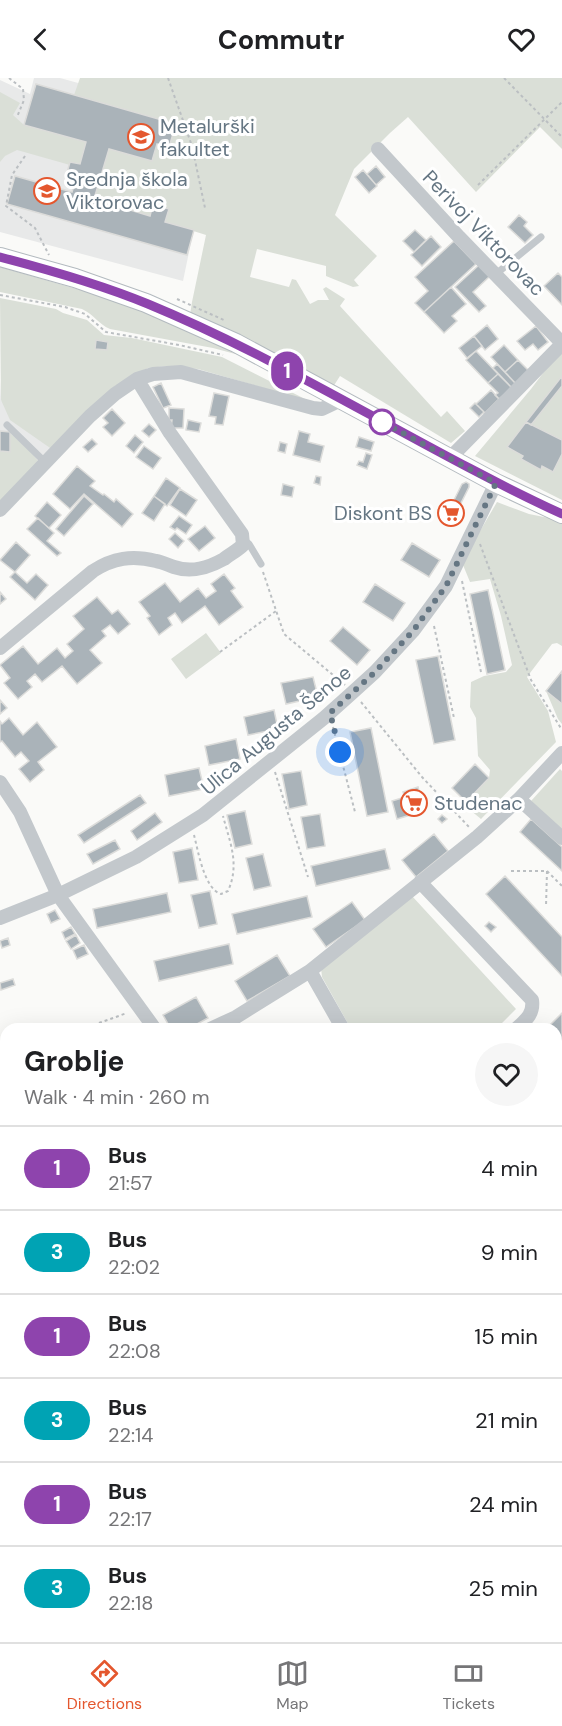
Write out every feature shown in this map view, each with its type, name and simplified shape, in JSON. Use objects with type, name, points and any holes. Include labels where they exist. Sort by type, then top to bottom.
[{"type":"main road","points":[[0,257],[75,278],[146,303],[236,343],[496,483],[562,514]]},
{"type":"street","name":"Perivoj Viktorovac","points":[[378,149],[562,343]]},
{"type":"street","points":[[450,458],[562,343]]},
{"type":"street","points":[[0,510],[90,416],[115,394],[137,380],[153,374],[181,372],[313,408],[322,409],[340,400]]},
{"type":"street","points":[[0,648],[106,562],[139,558],[185,570],[198,570],[208,567],[243,545],[242,534],[170,433],[137,380]]},
{"type":"street","name":"Ulica Augusta Šenoe","points":[[0,918],[58,896],[136,857],[219,802],[330,713],[375,672],[430,609],[446,586],[496,483]]},
{"type":"street","points":[[223,1023],[310,971],[477,837],[519,799],[562,753]]},
{"type":"street","points":[[0,782],[20,812],[58,896],[150,1023]]},
{"type":"street","points":[[519,799],[562,838]]},
{"type":"street","points":[[420,882],[532,1000],[533,1007],[530,1015],[522,1023]]},
{"type":"street","points":[[310,971],[340,1023]]},
{"type":"street","points":[[236,1017],[240,1023]]},
{"type":"lane","points":[[496,274],[541,237]]},
{"type":"lane","points":[[7,425],[46,464]]},
{"type":"lane","points":[[243,540],[249,544],[261,564]]},
{"type":"path","points":[[9,78],[23,89],[24,100],[16,117]]},
{"type":"path","points":[[168,78],[192,146],[205,208]]},
{"type":"path","points":[[504,78],[562,137]]},
{"type":"path","points":[[478,184],[562,102]]},
{"type":"path","points":[[25,156],[12,175],[6,206],[35,228],[50,255]]},
{"type":"path","points":[[0,295],[85,314],[106,332],[202,349],[226,356]]},
{"type":"path","points":[[474,527],[531,680],[562,730]]},
{"type":"path","points":[[458,561],[481,672]]},
{"type":"path","points":[[261,564],[284,634],[353,692],[422,777],[477,837]]},
{"type":"path","points":[[430,609],[454,718]]},
{"type":"path","points":[[220,652],[276,611]]},
{"type":"path","points":[[330,713],[355,812]]},
{"type":"path","points":[[271,760],[308,877]]},
{"type":"path","points":[[190,823],[209,884],[221,894],[228,891],[234,872],[234,862],[219,802]]},
{"type":"path","points":[[511,871],[547,871],[562,886]]},
{"type":"path","points":[[546,906],[547,871]]},
{"type":"path","points":[[99,1023],[140,1009]]},
{"type":"shaded area","points":[[34,78],[60,78],[176,110],[199,204],[183,281],[0,232],[0,80],[30,94]]},
{"type":"shaded area","points":[[80,78],[562,78],[562,149],[540,127],[476,192],[408,117],[354,169],[335,215],[377,256],[354,280],[359,286],[353,287],[326,276],[326,266],[257,249],[250,277],[289,287],[292,279],[296,280],[310,304],[318,300],[329,300],[323,289],[326,287],[345,299],[340,306],[441,417],[447,411],[465,431],[451,443],[340,376],[333,387],[190,315],[206,235],[165,222],[169,209],[154,204],[150,216],[94,199],[109,149],[157,144],[169,147],[176,125],[74,95]]},
{"type":"shaded area","points":[[0,92],[20,103],[13,115],[24,125],[86,142],[80,164],[71,162],[70,165],[17,150],[5,156],[0,162]]},
{"type":"shaded area","points":[[0,267],[136,306],[190,329],[239,355],[110,329],[82,309],[0,292]]},
{"type":"shaded area","points":[[0,298],[56,309],[87,320],[104,335],[132,338],[222,357],[309,401],[198,369],[167,366],[148,368],[115,386],[53,450],[10,420],[1,400]]},
{"type":"shaded area","points":[[562,348],[562,500],[475,456]]},
{"type":"shaded area","points":[[0,380],[1,400],[53,450],[0,503]]},
{"type":"shaded area","points":[[10,433],[39,462],[0,503],[0,451],[10,451]]},
{"type":"shaded area","points":[[497,502],[562,523],[562,646],[557,643],[552,644],[527,677],[548,711],[556,742],[481,819],[464,805],[489,778],[490,770],[478,756],[476,718],[470,707],[471,682],[484,676],[506,672],[512,665],[490,579],[470,582],[463,565]]},
{"type":"shaded area","points":[[206,633],[221,653],[186,679],[171,659]]},
{"type":"shaded area","points":[[546,691],[562,704],[562,724],[558,719]]},
{"type":"shaded area","points":[[560,769],[562,771],[562,830],[531,801]]},
{"type":"shaded area","points":[[412,896],[516,1009],[502,1023],[348,1023],[322,977],[321,968]]},
{"type":"building","points":[[36,84],[176,124],[169,147],[157,144],[152,161],[109,149],[94,199],[150,216],[153,204],[169,209],[165,222],[194,230],[187,255],[7,204],[15,176],[72,192],[76,179],[66,176],[70,162],[80,164],[86,142],[24,125]]},
{"type":"building","points":[[376,166],[385,177],[376,185],[367,174]]},
{"type":"building","points":[[363,170],[377,186],[369,193],[355,177]]},
{"type":"building","points":[[519,215],[527,222],[524,226],[533,235],[525,243],[508,227]]},
{"type":"building","points":[[415,230],[426,240],[414,252],[403,241]]},
{"type":"building","points":[[431,236],[441,247],[422,266],[411,255]]},
{"type":"building","points":[[454,241],[476,264],[424,312],[415,303],[428,291],[415,277]]},
{"type":"building","points":[[479,265],[490,276],[473,292],[486,306],[479,312],[455,287]]},
{"type":"building","points":[[558,273],[562,277],[562,305],[544,286]]},
{"type":"building","points":[[451,287],[466,304],[452,316],[457,321],[444,333],[424,312]]},
{"type":"building","points":[[487,325],[498,339],[485,350],[474,336]]},
{"type":"building","points":[[536,326],[548,342],[538,350],[533,344],[525,350],[517,341]]},
{"type":"building","points":[[474,336],[482,346],[467,358],[459,348]]},
{"type":"building","points":[[96,340],[108,342],[107,350],[95,349]]},
{"type":"building","points":[[504,345],[518,360],[505,372],[491,357]]},
{"type":"building","points":[[476,351],[498,374],[488,383],[466,360]]},
{"type":"building","points":[[518,360],[529,371],[516,384],[505,372]]},
{"type":"building","points":[[497,364],[516,384],[512,388],[493,368]]},
{"type":"building","points":[[498,374],[512,388],[499,399],[495,395],[498,393],[488,383]]},
{"type":"building","points":[[562,376],[562,386],[531,425],[526,422]]},
{"type":"building","points":[[161,383],[171,405],[163,408],[153,387]]},
{"type":"building","points":[[491,390],[499,399],[485,413],[476,404]]},
{"type":"building","points":[[214,393],[229,396],[223,425],[215,424],[216,417],[209,416]]},
{"type":"building","points":[[475,403],[484,412],[479,417],[470,408]]},
{"type":"building","points":[[169,408],[184,409],[183,428],[171,428]]},
{"type":"building","points":[[112,409],[125,423],[112,436],[103,427],[108,423],[103,418]]},
{"type":"building","points":[[188,420],[201,423],[199,432],[186,430]]},
{"type":"building","points":[[526,422],[562,440],[562,454],[553,472],[542,466],[541,470],[521,459],[523,456],[507,447]]},
{"type":"building","points":[[149,424],[156,430],[149,437],[142,431]]},
{"type":"building","points":[[0,431],[10,432],[10,452],[0,451]]},
{"type":"building","points":[[299,431],[310,434],[308,442],[324,446],[320,462],[293,455]]},
{"type":"building","points":[[135,435],[143,442],[134,453],[126,446]]},
{"type":"building","points":[[359,437],[374,442],[371,451],[356,447]]},
{"type":"building","points":[[92,439],[97,444],[88,452],[83,447]]},
{"type":"building","points":[[280,442],[287,444],[285,453],[278,451]]},
{"type":"building","points":[[144,446],[161,458],[153,469],[136,457]]},
{"type":"building","points":[[366,453],[372,455],[367,469],[357,465],[359,461],[363,462]]},
{"type":"building","points":[[77,466],[95,481],[90,486],[114,502],[116,499],[133,514],[122,527],[84,494],[70,509],[53,494]]},
{"type":"building","points":[[316,476],[321,477],[320,485],[314,483]]},
{"type":"building","points":[[166,478],[180,488],[167,506],[154,496]]},
{"type":"building","points":[[466,482],[469,487],[460,505],[453,502],[462,484]]},
{"type":"building","points":[[283,484],[294,487],[292,497],[281,495]]},
{"type":"building","points":[[180,489],[197,500],[186,516],[170,505]]},
{"type":"building","points":[[84,496],[93,504],[64,536],[56,529]]},
{"type":"building","points":[[154,496],[165,504],[154,521],[142,513]]},
{"type":"building","points":[[47,502],[61,515],[49,528],[35,516]]},
{"type":"building","points":[[445,505],[457,511],[453,518],[441,512]]},
{"type":"building","points":[[179,516],[192,525],[186,534],[177,528],[175,530],[170,527]]},
{"type":"building","points":[[38,518],[54,533],[47,541],[61,553],[57,556],[27,529]]},
{"type":"building","points":[[205,526],[215,538],[199,551],[188,539]]},
{"type":"building","points":[[175,533],[184,541],[178,548],[169,539]]},
{"type":"building","points":[[16,542],[30,555],[15,572],[0,560]]},
{"type":"building","points":[[412,543],[440,560],[429,577],[401,560]]},
{"type":"building","points":[[15,572],[27,583],[36,574],[48,585],[35,600],[10,577]]},
{"type":"building","points":[[224,574],[235,588],[231,591],[243,607],[219,625],[205,606],[182,623],[175,613],[168,618],[172,625],[159,635],[147,618],[150,616],[139,602],[165,583],[180,602],[198,588],[206,598],[216,591],[211,584]]},
{"type":"building","points":[[375,584],[405,603],[393,621],[363,602]]},
{"type":"building","points":[[488,590],[505,670],[487,674],[470,594]]},
{"type":"building","points":[[0,592],[6,599],[0,604]]},
{"type":"building","points":[[97,597],[112,614],[118,610],[130,624],[118,634],[110,625],[102,631],[106,636],[90,650],[102,663],[77,684],[62,666],[42,682],[35,674],[27,681],[32,687],[18,699],[4,683],[10,678],[0,665],[23,646],[38,664],[57,648],[65,658],[73,651],[67,644],[84,629],[73,616]]},
{"type":"building","points":[[343,627],[370,650],[357,665],[330,641]]},
{"type":"building","points":[[438,656],[455,740],[434,744],[416,660]]},
{"type":"building","points":[[562,671],[562,704],[546,691]]},
{"type":"building","points":[[313,677],[318,697],[286,704],[281,683]]},
{"type":"building","points":[[0,700],[7,708],[0,714]]},
{"type":"building","points":[[274,710],[278,729],[248,735],[244,717]]},
{"type":"building","points":[[9,718],[23,735],[37,722],[57,747],[38,762],[44,770],[30,782],[19,769],[29,761],[21,752],[15,757],[2,741],[0,742],[0,721],[2,724]]},
{"type":"building","points":[[371,728],[388,812],[367,816],[350,732]]},
{"type":"building","points":[[236,739],[240,759],[209,765],[205,746]]},
{"type":"building","points":[[475,764],[489,778],[466,802],[452,788]]},
{"type":"building","points":[[199,768],[204,789],[169,796],[165,775]]},
{"type":"building","points":[[301,771],[307,805],[289,809],[282,774]]},
{"type":"building","points":[[418,787],[424,811],[397,819],[392,801],[405,797],[403,792]]},
{"type":"building","points":[[140,795],[146,803],[84,843],[78,835]]},
{"type":"building","points":[[245,811],[252,844],[235,848],[227,815]]},
{"type":"building","points":[[155,813],[162,822],[137,840],[131,831]]},
{"type":"building","points":[[320,814],[325,846],[307,849],[301,817]]},
{"type":"building","points":[[442,815],[447,819],[442,823],[438,819]]},
{"type":"building","points":[[531,819],[562,847],[562,871],[520,832]]},
{"type":"building","points":[[434,834],[448,851],[416,877],[402,860]]},
{"type":"building","points":[[115,840],[120,849],[93,864],[87,854]]},
{"type":"building","points":[[192,848],[198,880],[179,883],[173,852]]},
{"type":"building","points":[[385,849],[390,869],[316,886],[311,866]]},
{"type":"building","points":[[263,854],[271,886],[254,890],[246,858]]},
{"type":"building","points":[[505,876],[562,937],[562,976],[486,894]]},
{"type":"building","points":[[210,891],[217,924],[199,928],[191,895]]},
{"type":"building","points":[[167,893],[171,912],[97,928],[93,909]]},
{"type":"building","points":[[307,896],[312,917],[237,934],[232,914]]},
{"type":"building","points":[[352,902],[365,920],[326,947],[313,929]]},
{"type":"building","points":[[55,910],[60,919],[51,923],[47,914]]},
{"type":"building","points":[[489,922],[496,927],[491,932],[485,926]]},
{"type":"building","points":[[71,927],[75,934],[65,939],[62,932]]},
{"type":"building","points":[[76,935],[80,943],[71,949],[66,941]]},
{"type":"building","points":[[8,938],[10,945],[2,948],[0,941]]},
{"type":"building","points":[[229,944],[233,964],[159,981],[154,961]]},
{"type":"building","points":[[84,945],[88,954],[77,959],[73,950]]},
{"type":"building","points":[[277,955],[290,976],[247,1001],[235,981]]},
{"type":"building","points":[[13,979],[15,985],[1,990],[0,983]]},
{"type":"building","points":[[196,997],[208,1018],[199,1023],[168,1023],[163,1015]]},
{"type":"building","points":[[562,1013],[562,1023],[552,1023]]},
{"type":"bus line","name":"1","points":[[0,257],[111,290],[236,343],[496,483],[562,514]]},
{"type":"place","name":"Metalurški fakultet","points":[[141,137]]},
{"type":"place","name":"Srednja škola Viktorovac","points":[[47,191]]},
{"type":"place","name":"Diskont BS","points":[[451,513]]},
{"type":"place","name":"Studenac","points":[[414,803]]},
{"type":"route","points":[[340,752],[330,713],[375,672],[413,631],[446,586],[496,483],[382,422]]}]
